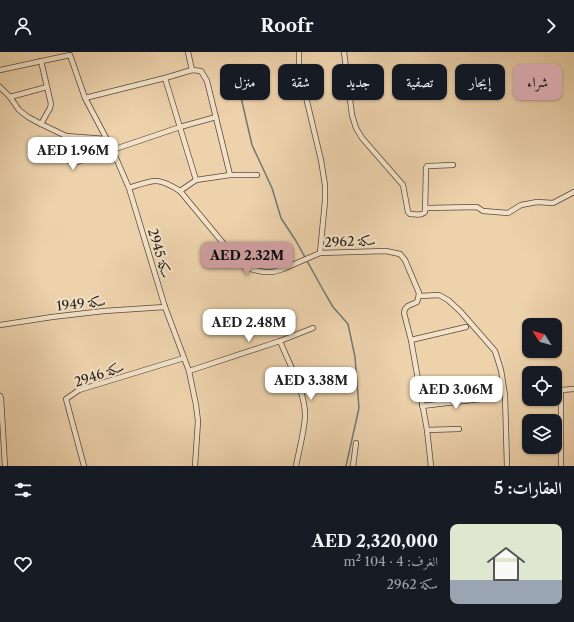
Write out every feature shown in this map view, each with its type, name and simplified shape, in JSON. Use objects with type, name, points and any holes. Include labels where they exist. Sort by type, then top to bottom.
[{"type":"street","points":[[188,52],[192,70]]},
{"type":"street","points":[[299,52],[299,67],[321,160],[325,185],[320,253]]},
{"type":"street","points":[[344,52],[352,115],[356,128],[362,138],[402,185],[408,212],[410,214],[421,215],[425,212],[427,166],[453,165]]},
{"type":"street","name":"سكة 2945","points":[[41,61],[70,55],[85,98],[112,149],[129,188],[165,307],[189,371],[198,420],[195,466]]},
{"type":"street","points":[[0,70],[41,61],[51,104],[48,113],[41,124]]},
{"type":"street","points":[[85,98],[192,70],[201,71],[207,81],[230,175]]},
{"type":"street","points":[[165,78],[196,180]]},
{"type":"street","points":[[0,87],[10,97],[19,110],[28,118],[66,136],[106,139]]},
{"type":"street","points":[[10,97],[47,88]]},
{"type":"street","points":[[66,136],[67,160],[74,162],[180,127],[216,118]]},
{"type":"street","points":[[180,191],[196,180],[230,175],[257,175]]},
{"type":"street","name":"سكة 2962","points":[[129,188],[156,180],[170,185],[180,191],[238,261],[245,267],[264,272],[274,272],[320,253],[391,251],[400,254],[405,260],[419,296]]},
{"type":"street","points":[[426,208],[478,208],[483,211],[508,213],[521,205],[536,202],[554,203],[574,192]]},
{"type":"street","points":[[431,466],[427,430],[411,340],[404,313],[408,306],[417,302],[419,296],[439,295],[448,300],[460,311],[495,351],[502,370],[505,395],[507,466]]},
{"type":"street","name":"سكة 1949","points":[[0,325],[104,311],[165,307]]},
{"type":"street","points":[[411,340],[466,327]]},
{"type":"street","points":[[189,371],[280,341],[313,328]]},
{"type":"street","points":[[280,341],[301,392],[304,407],[304,427],[296,466]]},
{"type":"street","name":"سكة 2946","points":[[84,466],[66,399],[79,390],[184,358]]},
{"type":"street","points":[[561,466],[561,390],[574,389]]},
{"type":"street","points":[[0,396],[5,466]]},
{"type":"street","points":[[422,406],[489,398]]},
{"type":"street","points":[[427,430],[459,429]]},
{"type":"street","points":[[353,466],[356,443]]},
{"type":"waterway","points":[[242,100],[252,145],[272,188],[281,218],[296,241],[333,307],[348,324],[355,357],[359,408],[346,466]]}]
